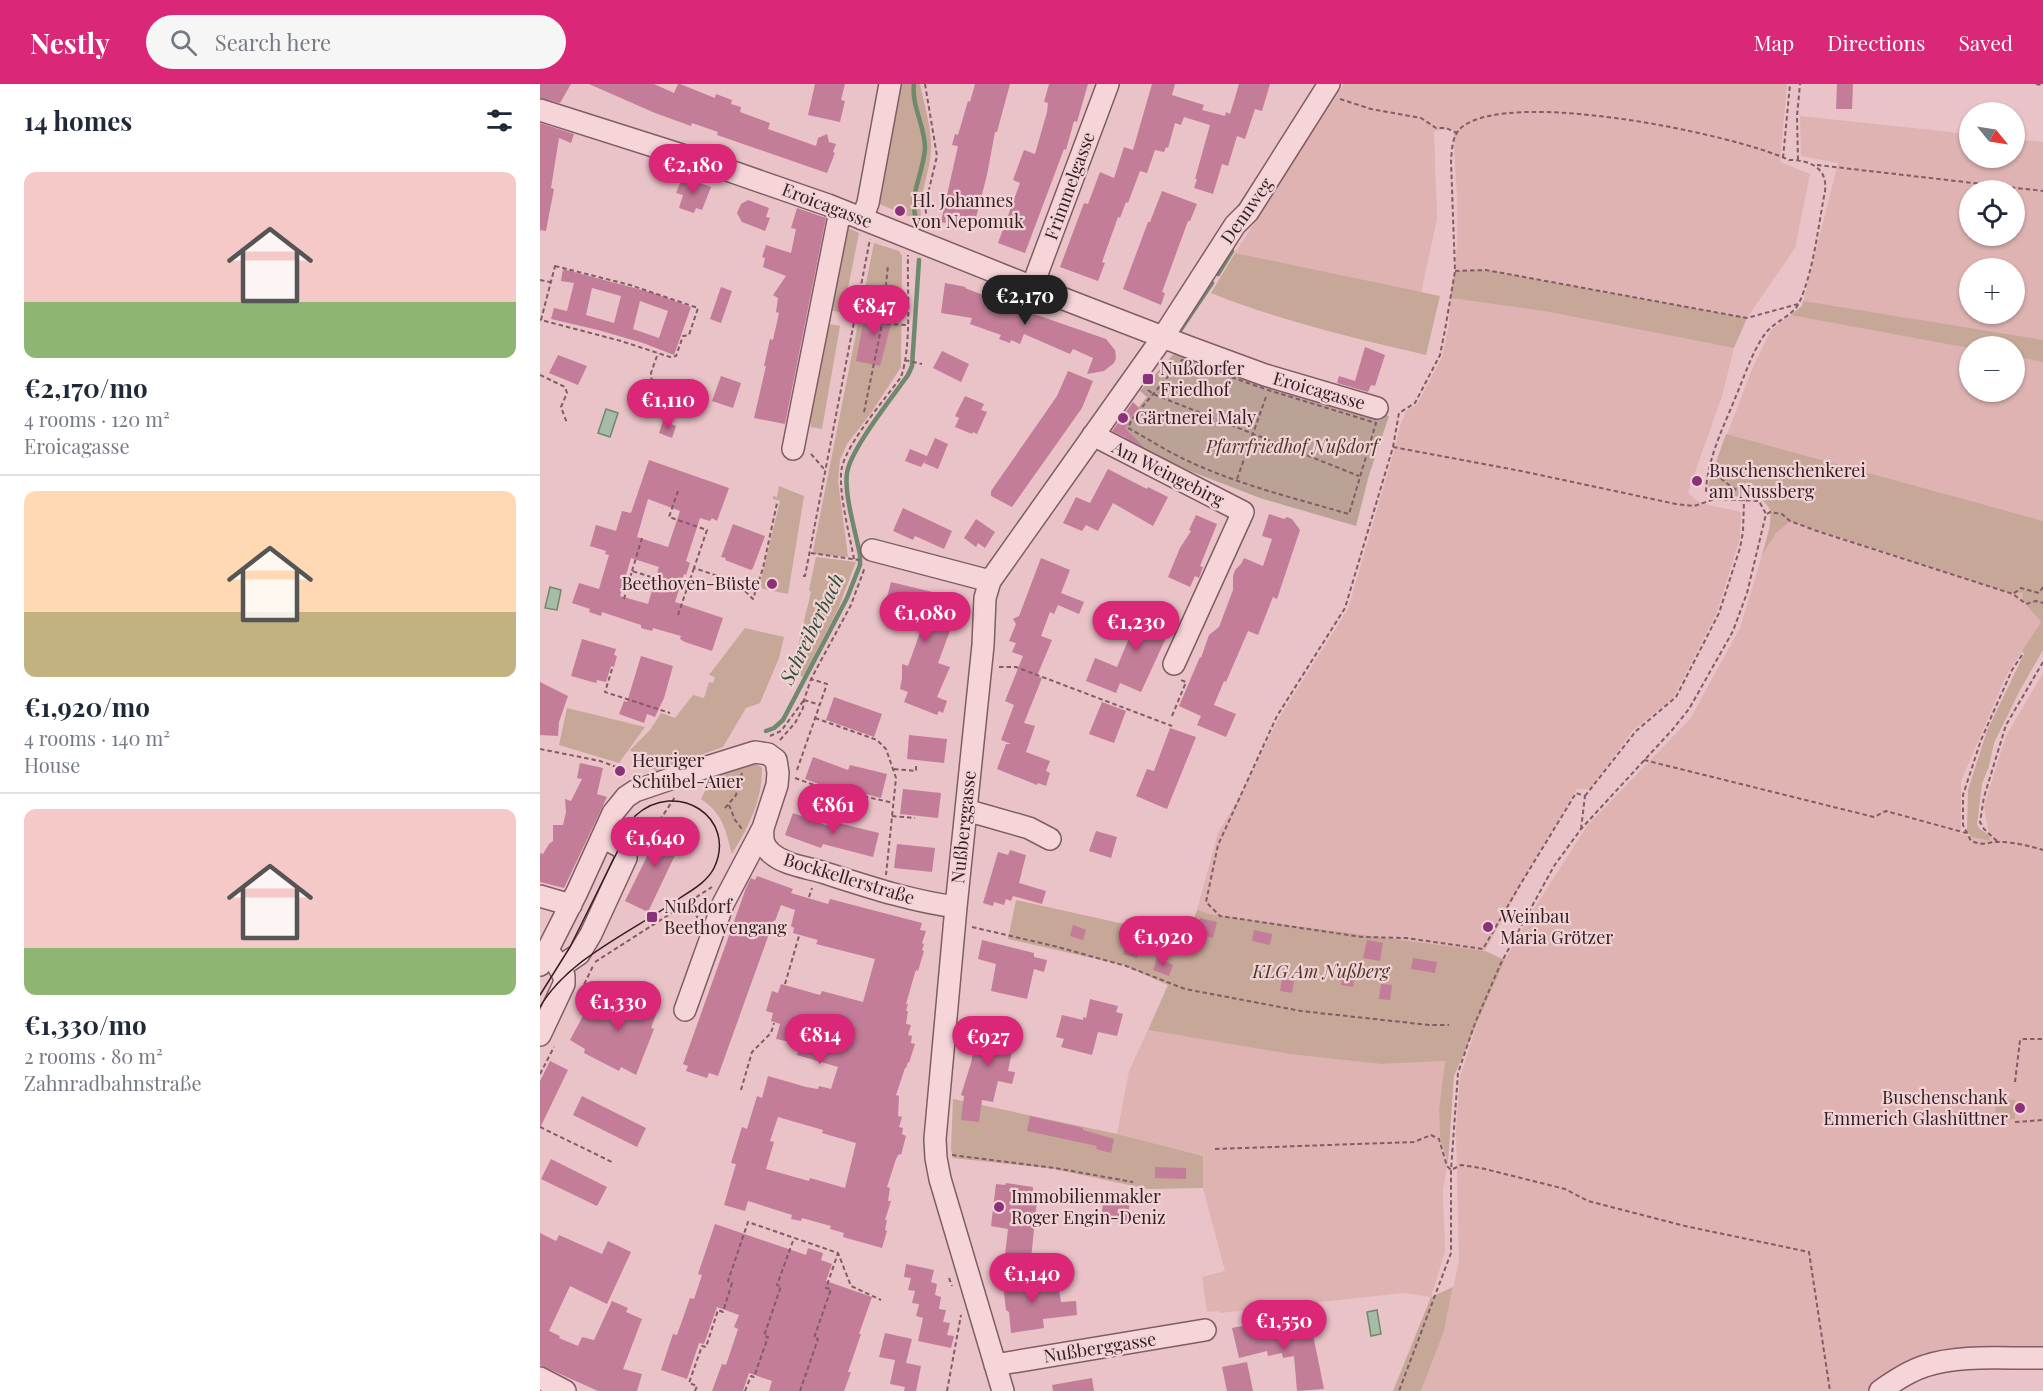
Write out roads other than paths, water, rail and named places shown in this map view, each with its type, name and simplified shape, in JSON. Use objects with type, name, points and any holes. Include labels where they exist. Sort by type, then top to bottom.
[{"type":"street","points":[[867,222],[868,202],[890,84]]},
{"type":"street","name":"Frimmelgasse","points":[[1032,287],[1108,84]]},
{"type":"street","name":"Dennweg","points":[[1163,336],[1235,225],[1248,212],[1326,88]]},
{"type":"street","name":"Eroicagasse","points":[[540,110],[707,163],[840,211],[1032,287],[1377,415]]},
{"type":"street","points":[[793,449],[840,211]]},
{"type":"street","name":"Nußberggasse","points":[[1003,1391],[966,1272],[936,1158],[936,1115],[983,645],[985,598],[990,581],[1163,336]]},
{"type":"street","name":"Am Weingebirg","points":[[1093,435],[1243,512],[1174,664]]},
{"type":"street","points":[[862,557],[990,581]]},
{"type":"street","points":[[549,961],[571,905],[618,805],[635,791],[744,756],[762,752],[768,754],[776,760],[777,785],[729,890],[685,1010]]},
{"type":"street","points":[[966,810],[1029,828],[1050,839]]},
{"type":"street","name":"Bockkellerstraße","points":[[755,832],[765,847],[777,858],[786,862],[935,904],[956,915]]},
{"type":"street","points":[[549,961],[579,954],[591,934],[626,858],[623,848],[602,837]]},
{"type":"street","points":[[540,896],[571,905]]},
{"type":"street","points":[[540,1035],[564,984],[564,976],[549,961]]},
{"type":"street","name":"Nußberggasse","points":[[995,1365],[1205,1330]]},
{"type":"street","points":[[1880,1391],[1924,1366],[1948,1360],[2043,1358]]},
{"type":"street","points":[[540,1378],[565,1391]]},
{"type":"waterway","name":"Schreiberbach","points":[[914,84],[914,100],[925,148],[914,198],[915,216]]},
{"type":"waterway","points":[[1218,274],[1232,251]]},
{"type":"waterway","name":"Schreiberbach","points":[[766,731],[774,728],[783,720],[847,598],[860,565],[847,492],[847,473],[864,437],[912,366],[919,260]]},
{"type":"waterway","points":[[1179,332],[1212,283]]},
{"type":"tram line","points":[[540,995],[570,947],[635,816],[651,805],[668,801],[685,803],[699,809],[711,820],[718,833],[719,850],[714,868],[707,877],[689,892],[584,960],[552,990],[540,1007]]},
{"type":"place","name":"Hl. Johannes von Nepomuk","points":[[900,211]]},
{"type":"place","name":"Nußdorfer Friedhof","points":[[1148,379]]},
{"type":"place","name":"Gärtnerei Maly","points":[[1123,418]]},
{"type":"place","name":"Buschenschenkerei am Nussberg","points":[[1697,481]]},
{"type":"place","name":"Beethoven-Büste","points":[[772,584]]},
{"type":"place","name":"Heuriger Schübel-Auer","points":[[620,771]]},
{"type":"place","name":"Nußdorf Beethovengang","points":[[652,917]]},
{"type":"place","name":"Weinbau Maria Grötzer","points":[[1488,927]]},
{"type":"place","name":"Buschenschank Emmerich Glashüttner","points":[[2020,1108]]},
{"type":"place","name":"Immobilienmakler Roger Engin-Deniz","points":[[999,1207]]},
{"type":"park label","name":"Pfarrfriedhof Nußdorf","points":[[1292,447]]},
{"type":"park label","name":"KLG Am Nußberg","points":[[1321,972]]}]
